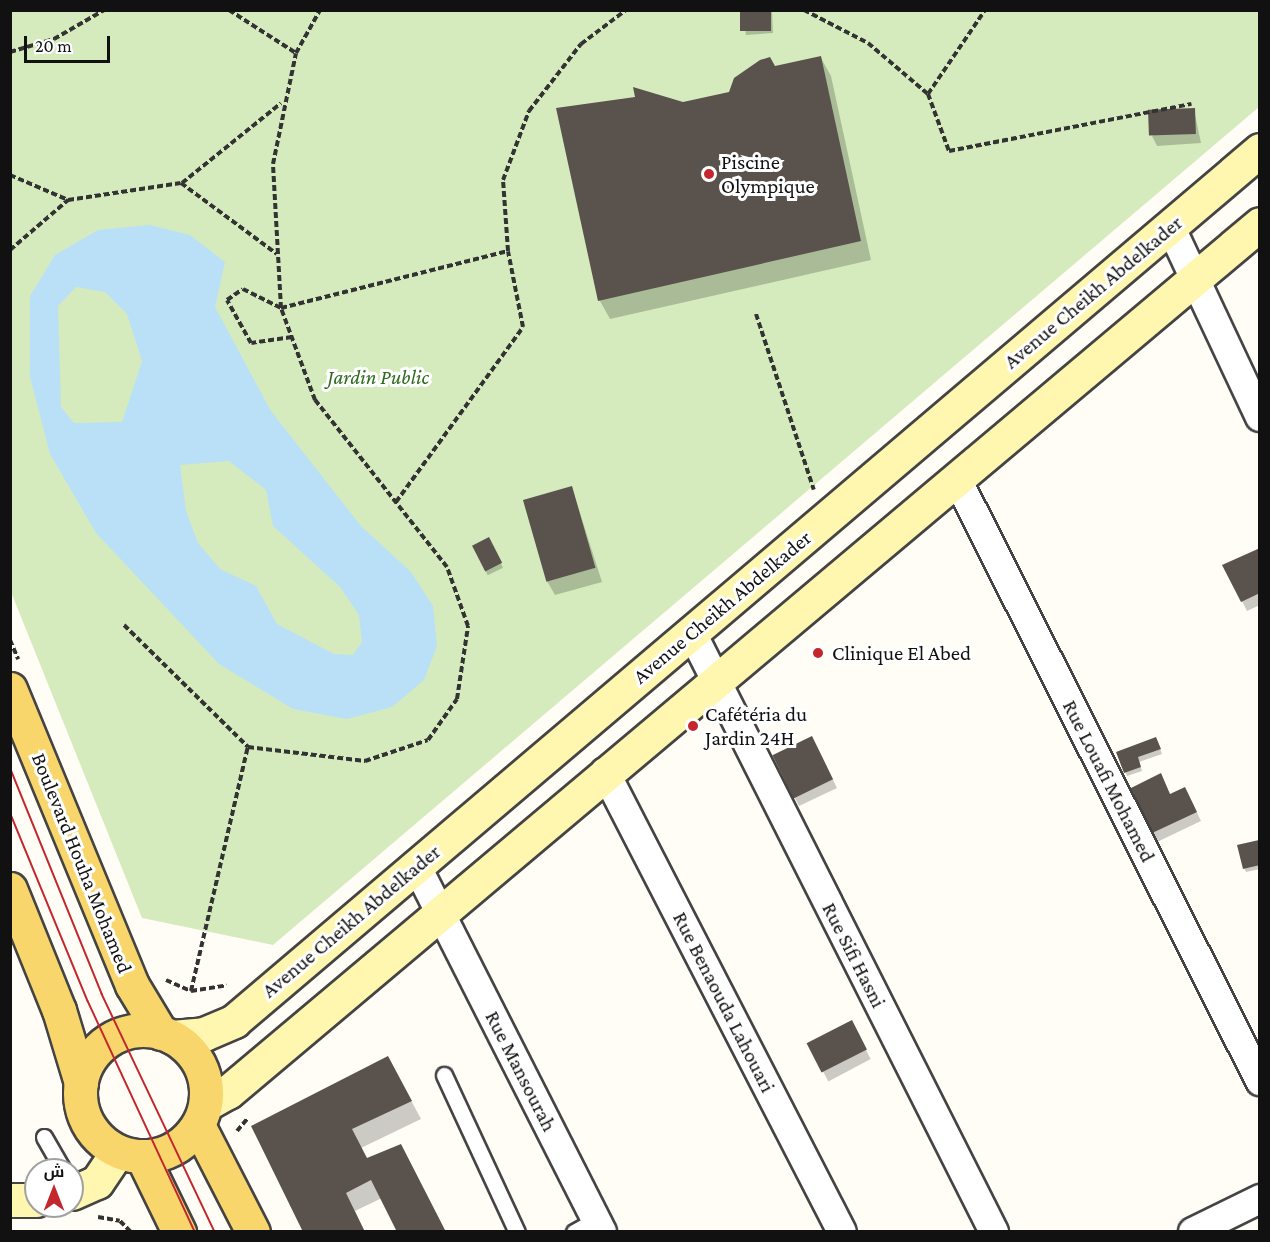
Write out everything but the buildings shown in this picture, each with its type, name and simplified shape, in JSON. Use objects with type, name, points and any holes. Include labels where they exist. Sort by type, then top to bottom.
[{"type":"main road","name":"Avenue Cheikh Abdelkader","points":[[166,1035],[204,1034],[234,1021],[1260,150]]},
{"type":"main road","points":[[84,1188],[97,1182],[130,1154],[176,1147],[202,1114],[441,910],[714,678],[958,481],[1260,224]]},
{"type":"main road","name":"Boulevard Houha Mohamed","points":[[10,689],[132,985],[166,1035]]},
{"type":"main road","points":[[10,889],[59,1010],[81,1083],[86,1119],[130,1154],[178,1232]]},
{"type":"main road","points":[[81,1083],[92,1056],[107,1042],[134,1031],[166,1035],[200,1065],[202,1114],[253,1232]]},
{"type":"street","points":[[1170,226],[1260,417]]},
{"type":"street","name":"Rue Louafi Mohamed","points":[[958,481],[1260,1081]]},
{"type":"street","name":"Rue Sifi Hasni","points":[[692,633],[994,1232]]},
{"type":"street","name":"Rue Benaouda Lahouari","points":[[605,772],[842,1232]]},
{"type":"street","name":"Rue Mansourah","points":[[416,866],[441,910],[590,1228]]},
{"type":"street","points":[[1193,1232],[1260,1199]]},
{"type":"lane","points":[[444,1076],[517,1232]]},
{"type":"lane","points":[[44,1137],[56,1158]]},
{"type":"path","points":[[10,52],[54,39],[104,10]]},
{"type":"path","points":[[229,10],[296,53]]},
{"type":"path","points":[[124,625],[248,747],[365,761],[428,740],[457,699],[468,626],[447,567],[315,400],[281,308],[273,164],[282,103],[296,53],[320,10]]},
{"type":"path","points":[[396,502],[523,327],[508,251],[503,180],[530,111],[581,44],[626,10]]},
{"type":"path","points":[[804,10],[868,43],[928,94],[949,151],[1191,104]]},
{"type":"path","points":[[928,94],[986,10]]},
{"type":"path","points":[[10,175],[69,200],[181,183],[282,103]]},
{"type":"path","points":[[181,183],[278,254]]},
{"type":"path","points":[[10,250],[69,200]]},
{"type":"path","points":[[292,337],[251,343],[227,300],[243,289],[281,308],[508,251]]},
{"type":"path","points":[[756,314],[810,482]]},
{"type":"path","points":[[191,991],[248,747]]},
{"type":"path","points":[[160,975],[191,991],[236,982]]},
{"type":"path","points":[[79,1132],[82,1154]]},
{"type":"green space","name":"Jardin Public","points":[[10,11],[1259,11],[1259,107],[273,945],[142,918],[11,592]]},
{"type":"water","points":[[150,225],[190,235],[225,262],[215,307],[271,411],[361,526],[411,572],[433,606],[437,646],[424,680],[392,707],[347,719],[293,709],[219,664],[96,533],[50,454],[30,377],[30,296],[55,255],[98,230]],"holes":[[[76,287],[105,292],[127,314],[142,361],[122,422],[74,423],[61,407],[58,306]],[[229,461],[266,490],[273,526],[340,587],[359,615],[362,642],[353,655],[334,654],[277,624],[256,586],[220,569],[198,543],[186,511],[180,465]]]},
{"type":"tram line","points":[[10,767],[102,994],[215,1232]]},
{"type":"tram line","points":[[10,812],[88,1001],[195,1232]]},
{"type":"place","name":"Piscine Olympique","points":[[709,174]]},
{"type":"place","name":"Clinique El Abed","points":[[818,653]]},
{"type":"place","name":"Cafétéria du Jardin 24H","points":[[693,726]]}]
